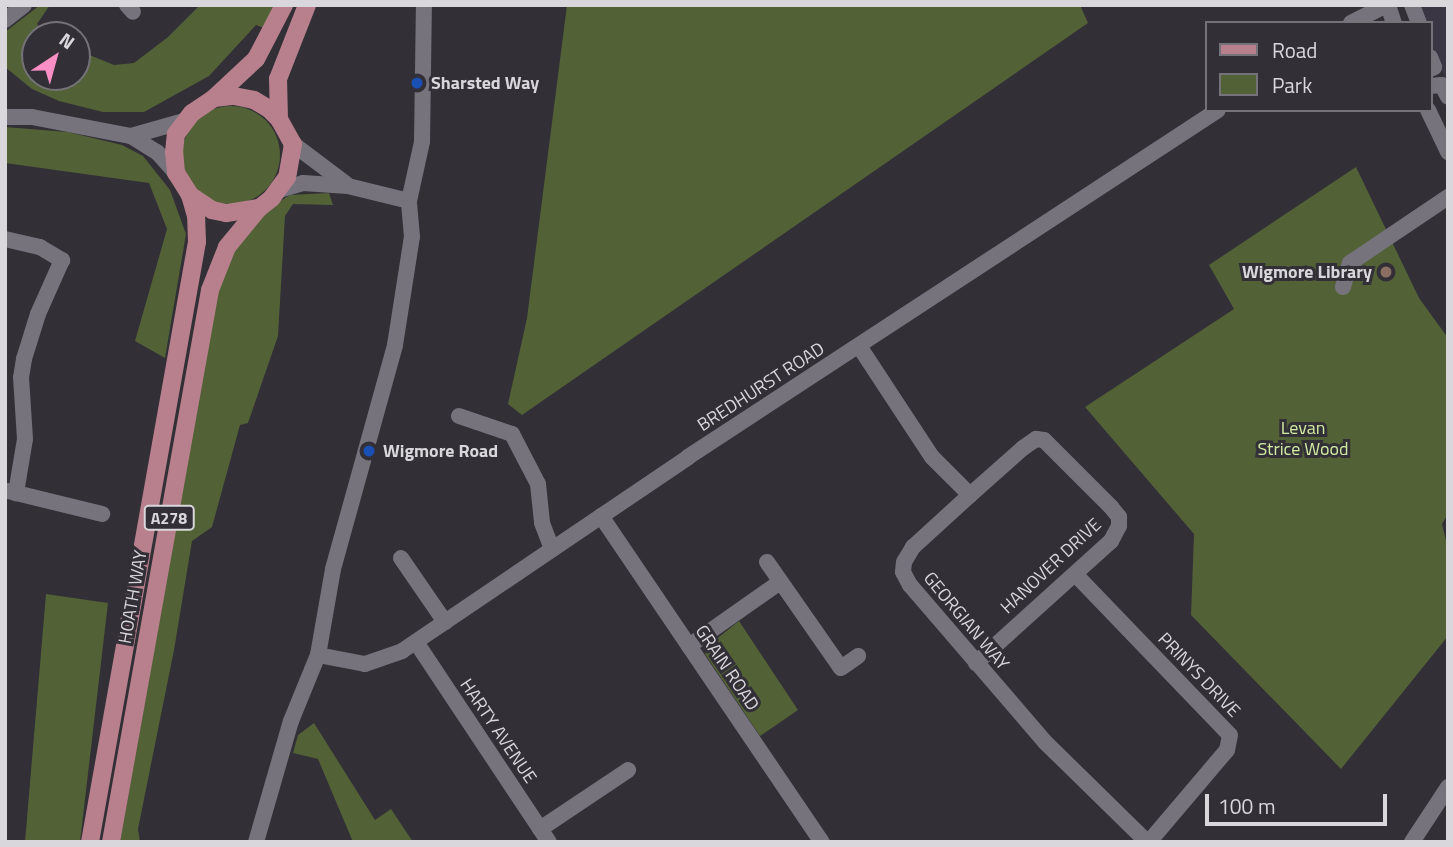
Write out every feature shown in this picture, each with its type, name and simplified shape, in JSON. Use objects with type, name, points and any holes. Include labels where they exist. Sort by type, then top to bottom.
[{"type":"main road","points":[[214,98],[234,96],[254,100],[279,119],[293,145],[287,177],[279,190],[259,208],[226,213],[212,209],[190,195],[176,173],[176,134],[184,121],[214,98],[256,59],[284,5]]},
{"type":"main road","points":[[279,119],[278,79],[307,5]]},
{"type":"main road","name":"HOATH WAY","points":[[90,842],[197,242],[196,216],[190,195]]},
{"type":"main road","name":"HOATH WAY","points":[[111,842],[210,290],[227,247],[259,208]]},
{"type":"street","points":[[5,20],[24,5]]},
{"type":"street","points":[[256,842],[291,721],[318,655],[333,569],[395,345],[412,237],[409,201],[418,170],[424,125],[424,5]]},
{"type":"street","points":[[1355,21],[1387,5]]},
{"type":"street","points":[[1432,86],[1443,85],[1448,97]]},
{"type":"street","name":"BREDHURST ROAD","points":[[318,655],[365,664],[383,660],[416,642],[601,516],[1215,112]]},
{"type":"street","points":[[1429,112],[1447,148]]},
{"type":"street","points":[[5,117],[32,117],[131,136],[157,152],[176,173]]},
{"type":"street","points":[[131,136],[184,121]]},
{"type":"street","points":[[293,145],[348,186]]},
{"type":"street","points":[[279,190],[303,183],[348,186],[409,201]]},
{"type":"street","points":[[1343,287],[1350,263],[1448,197]]},
{"type":"street","points":[[5,239],[40,247],[62,260],[37,314],[22,368],[25,439],[10,492],[102,514]]},
{"type":"street","points":[[859,346],[932,457],[970,495]]},
{"type":"street","points":[[459,416],[512,434],[538,484],[542,523],[552,549]]},
{"type":"street","name":"HANOVER DRIVE","points":[[970,495],[1029,443],[1036,439],[1044,440],[1119,517],[1119,526],[1111,541],[976,663]]},
{"type":"street","name":"GEORGIAN WAY","points":[[970,495],[913,547],[904,562],[903,572],[910,585],[1046,744],[1148,842]]},
{"type":"street","name":"GRAIN ROAD","points":[[601,516],[822,842]]},
{"type":"street","points":[[401,558],[445,622]]},
{"type":"street","points":[[767,562],[841,668],[858,656]]},
{"type":"street","name":"PRINYS DRIVE","points":[[1075,574],[1230,735],[1227,750],[1148,842]]},
{"type":"street","points":[[689,646],[780,582]]},
{"type":"street","name":"HARTY AVENUE","points":[[416,642],[544,835]]},
{"type":"street","points":[[544,835],[628,770]]},
{"type":"street","points":[[1412,842],[1448,787]]},
{"type":"shaded area","points":[[1418,5],[1448,5],[1448,85],[1432,45],[1432,21],[1423,21]]},
{"type":"green space","points":[[40,5],[50,5],[39,21],[21,21],[21,80],[5,67],[5,32]]},
{"type":"green space","points":[[200,5],[274,5],[264,28],[256,25],[209,76],[144,112],[103,112],[59,101],[36,91],[91,91],[91,56],[114,65],[134,63],[168,37]]},
{"type":"green space","points":[[567,5],[1080,5],[1088,23],[522,415],[508,404],[527,318]]},
{"type":"green space","points":[[231,106],[250,110],[265,121],[276,136],[280,155],[276,174],[265,189],[250,200],[231,204],[212,200],[197,189],[186,174],[182,155],[186,136],[197,121],[212,110]]},
{"type":"green space","points":[[5,127],[68,132],[122,145],[143,156],[170,190],[186,234],[165,358],[135,341],[167,229],[149,183],[5,163]]},
{"type":"green space","name":"Levan Strice Wood","points":[[1356,167],[1419,298],[1448,338],[1448,514],[1442,524],[1448,549],[1448,636],[1341,769],[1191,615],[1194,534],[1085,407],[1234,309],[1209,265]]},
{"type":"green space","points":[[329,193],[333,205],[293,204],[285,216],[278,336],[248,423],[240,425],[212,527],[192,541],[174,650],[138,829],[140,842],[120,842],[218,290],[232,255],[261,213],[290,195]]},
{"type":"green space","points":[[46,594],[108,603],[80,842],[25,842]]},
{"type":"green space","points":[[739,621],[798,710],[760,736],[705,654],[709,645]]},
{"type":"green space","points":[[314,723],[375,820],[391,809],[413,842],[353,842],[318,759],[293,753],[298,735]]},
{"type":"place","name":"Sharsted Way","points":[[417,83]]},
{"type":"place","name":"Wigmore Library","points":[[1386,272]]},
{"type":"place","name":"Wigmore Road","points":[[369,451]]}]
